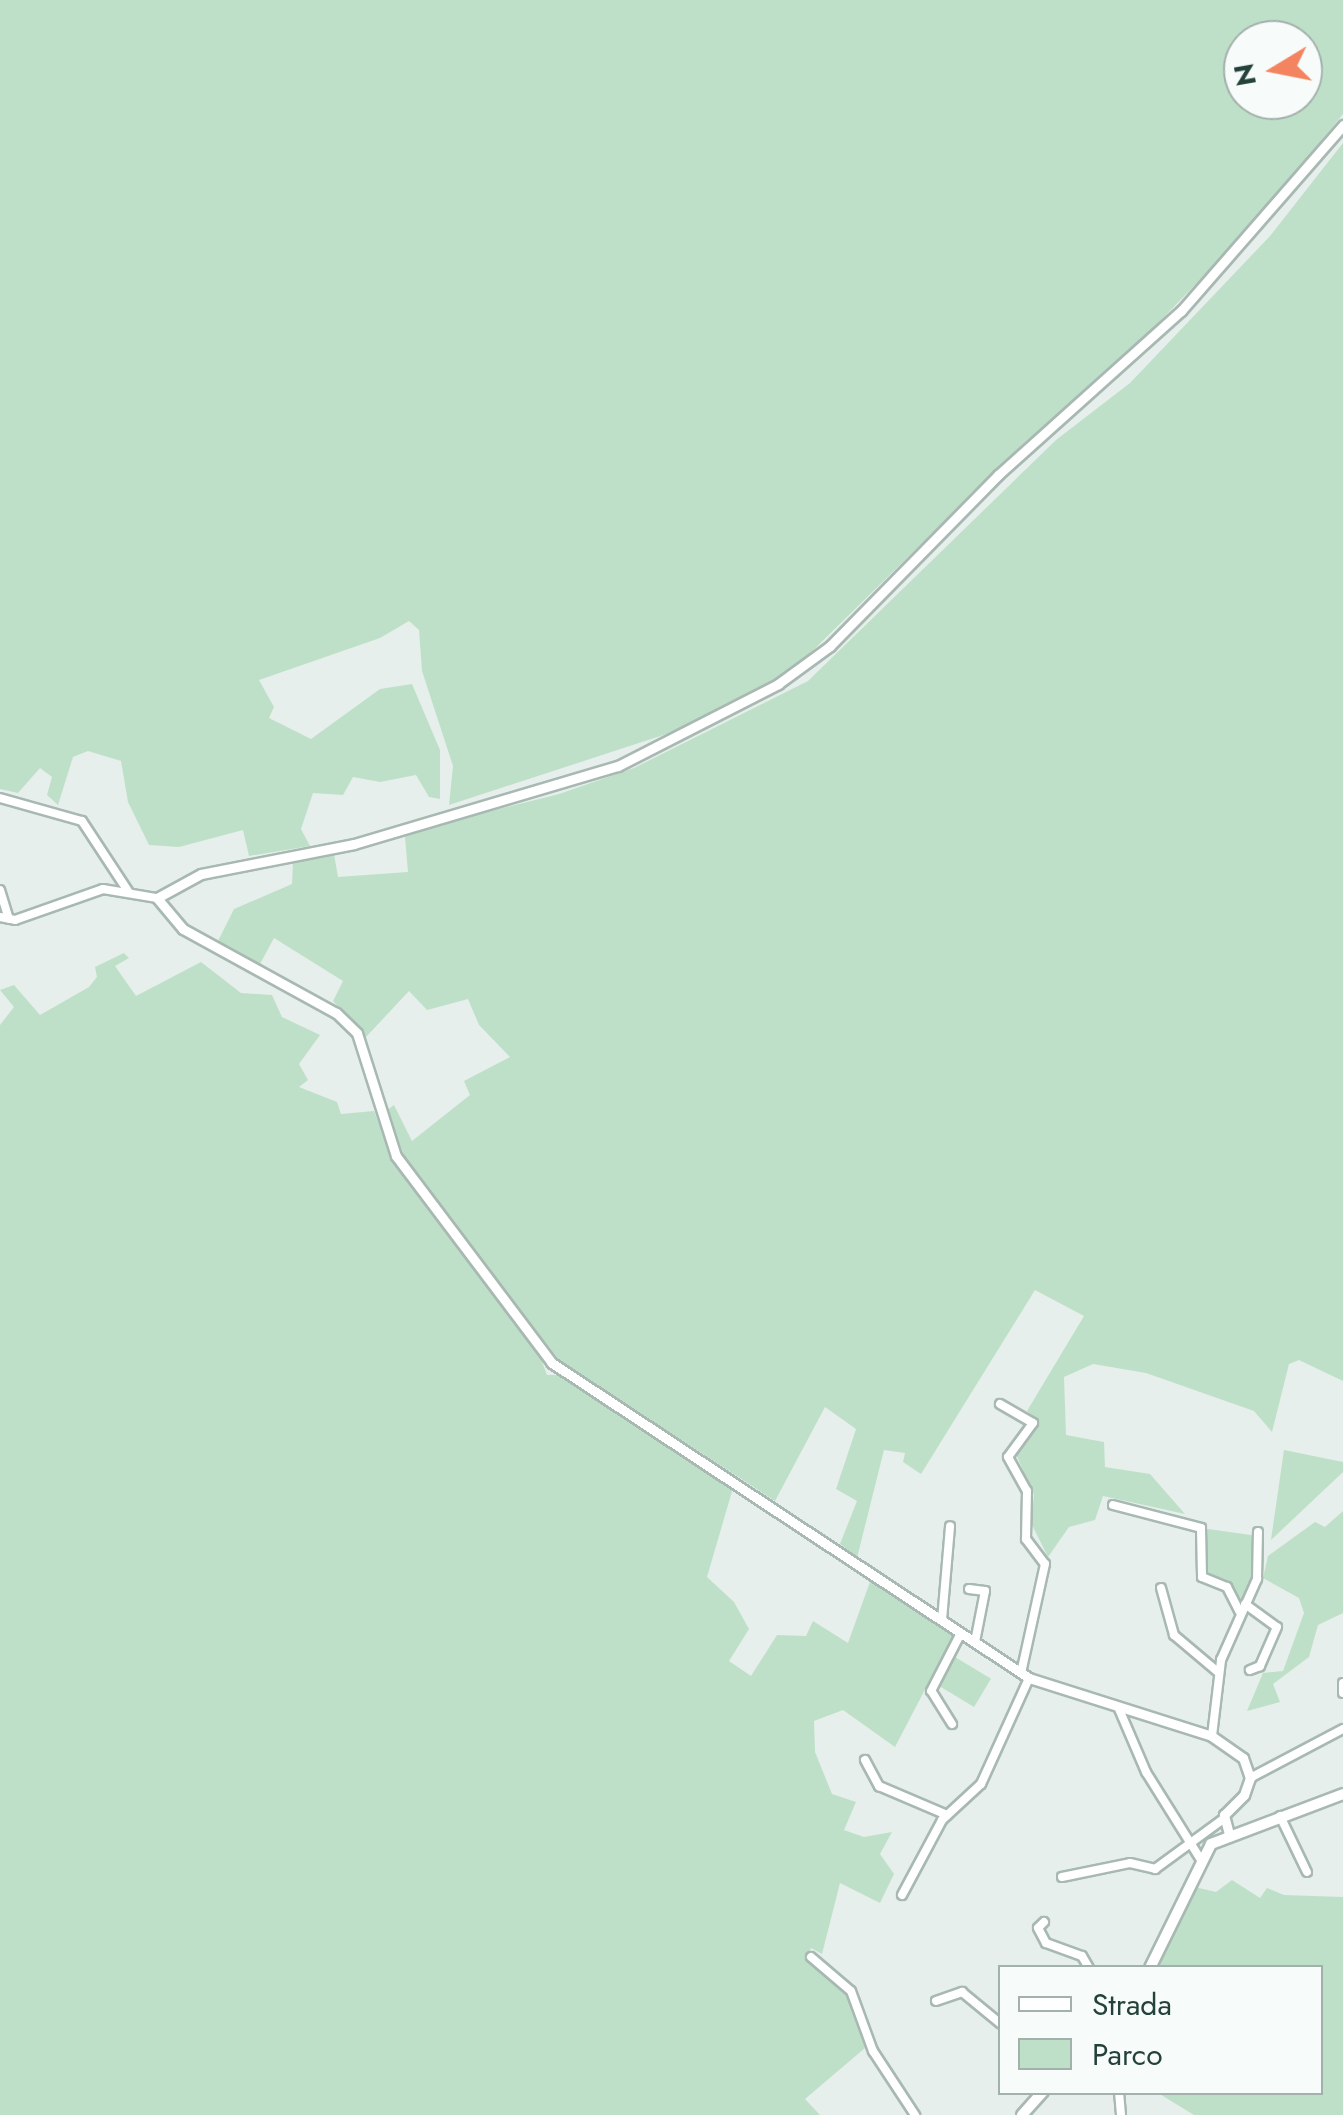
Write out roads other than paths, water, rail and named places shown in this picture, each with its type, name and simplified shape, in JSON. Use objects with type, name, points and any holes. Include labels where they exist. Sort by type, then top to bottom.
[{"type":"main road","points":[[1151,1965],[1201,1860],[1229,1834],[1343,1794]]},
{"type":"main road","points":[[1022,2115],[1040,2095]]},
{"type":"street","points":[[157,898],[202,874],[354,844],[618,766],[778,684],[830,646],[998,475],[1181,311],[1343,125]]},
{"type":"street","points":[[0,798],[82,821],[128,890]]},
{"type":"street","points":[[0,890],[5,918],[85,892],[128,890],[157,898],[183,929],[336,1013],[357,1033],[396,1156],[552,1363],[1025,1676],[1212,1736],[1242,1758],[1250,1778]]},
{"type":"street","points":[[902,1896],[946,1814],[981,1784],[1025,1676],[1045,1564],[1026,1538],[1027,1491],[1008,1457],[1033,1423],[1000,1404]]},
{"type":"street","points":[[1113,1505],[1201,1528],[1202,1577],[1228,1587],[1243,1608],[1277,1627],[1260,1666],[1250,1670]]},
{"type":"street","points":[[942,1620],[950,1526]]},
{"type":"street","points":[[1212,1736],[1218,1672],[1262,1548],[1258,1532]]},
{"type":"street","points":[[969,1588],[985,1591],[974,1642]]},
{"type":"street","points":[[1161,1588],[1174,1635],[1218,1672]]},
{"type":"street","points":[[952,1724],[931,1692],[961,1633]]},
{"type":"street","points":[[1343,1682],[1343,1693]]},
{"type":"street","points":[[1119,1709],[1191,1848],[1201,1860]]},
{"type":"street","points":[[1062,1877],[1130,1863],[1155,1869],[1191,1848],[1222,1820],[1250,1778],[1343,1729]]},
{"type":"street","points":[[865,1760],[879,1786],[946,1814]]},
{"type":"street","points":[[1280,1816],[1306,1872]]},
{"type":"street","points":[[1222,1820],[1229,1834]]},
{"type":"street","points":[[1044,1922],[1038,1928],[1046,1943],[1082,1956],[1087,1965]]},
{"type":"street","points":[[811,1957],[851,1991],[868,2041],[915,2115]]},
{"type":"street","points":[[936,2001],[962,1992],[998,2022]]}]
